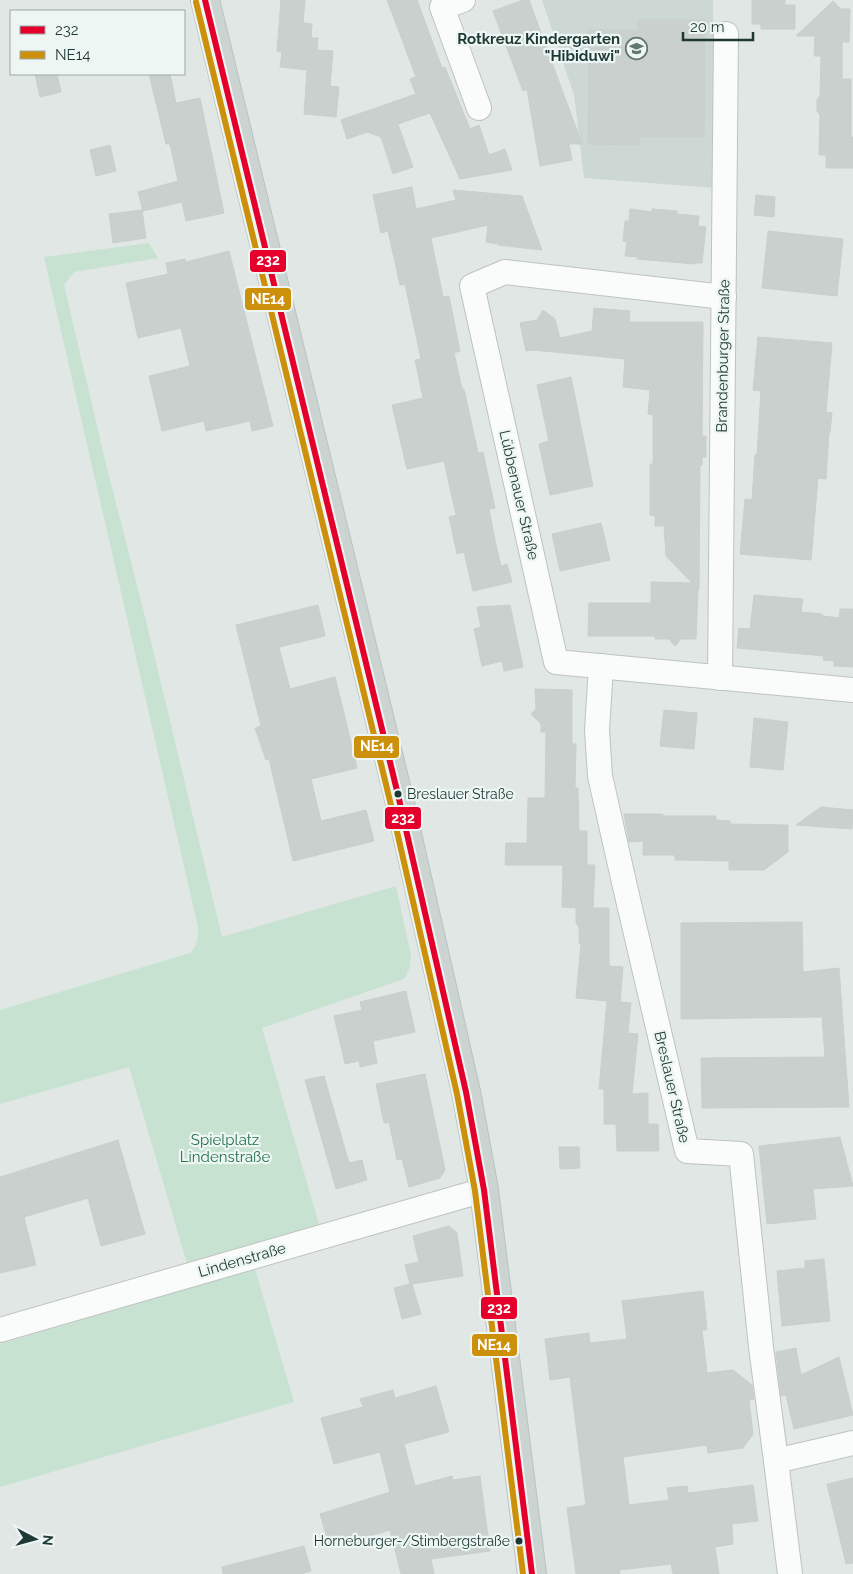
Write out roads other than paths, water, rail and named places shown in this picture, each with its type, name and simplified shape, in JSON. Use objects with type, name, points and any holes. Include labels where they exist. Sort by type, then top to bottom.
[{"type":"main road","points":[[205,0],[401,808],[466,1092],[484,1190],[532,1574]]},
{"type":"street","points":[[448,2],[479,108]]},
{"type":"street","name":"Brandenburger Straße","points":[[720,678],[726,34]]},
{"type":"street","name":"Lübbenauer Straße","points":[[724,297],[505,272],[472,286],[556,662],[853,690]]},
{"type":"street","name":"Breslauer Straße","points":[[601,666],[597,730],[600,776],[687,1150],[741,1154],[761,1347],[790,1574]]},
{"type":"street","name":"Lindenstraße","points":[[0,1330],[484,1190]]},
{"type":"street","points":[[776,1461],[853,1443]]},
{"type":"place","name":"Rotkreuz Kindergarten \"Hibiduwi\"","points":[[636,48]]},
{"type":"place","name":"Breslauer Straße","points":[[398,794]]},
{"type":"place","name":"Horneburger-/Stimbergstraße","points":[[519,1541]]},
{"type":"park label","name":"Spielplatz Lindenstraße","points":[[225,1148]]}]
